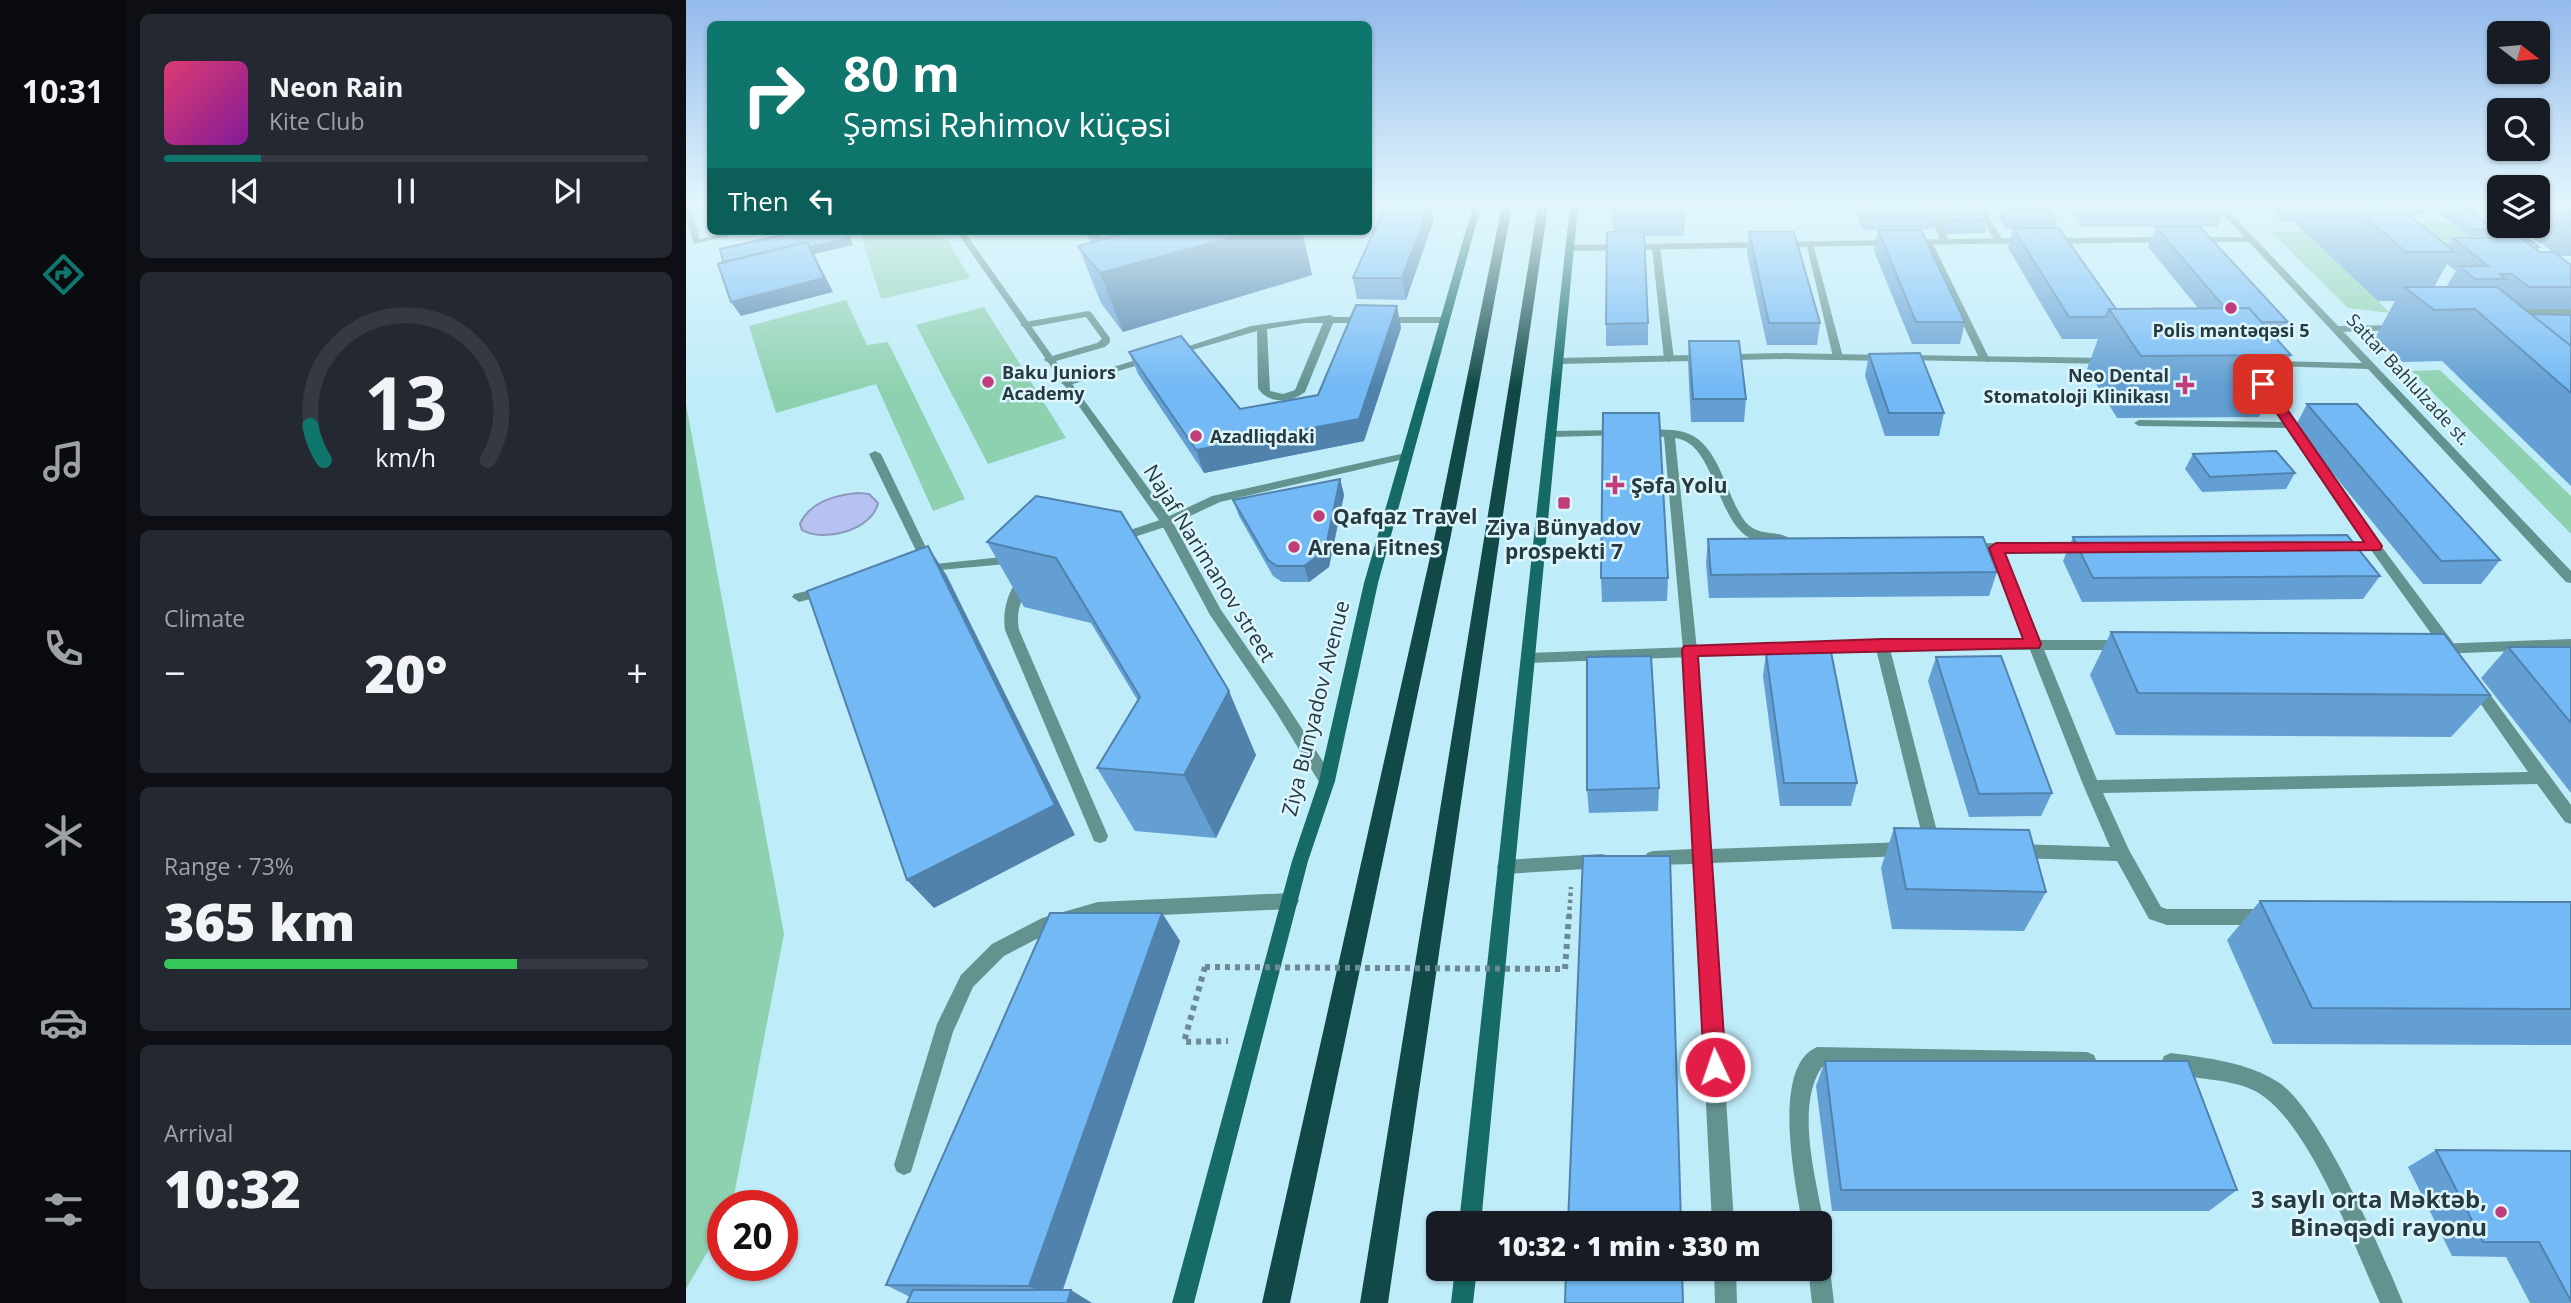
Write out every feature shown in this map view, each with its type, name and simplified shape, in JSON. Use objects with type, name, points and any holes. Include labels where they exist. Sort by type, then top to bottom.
[{"type":"main road","name":"Ziya Bunyadov Avenue","points":[[1183,1303],[1290,901],[1327,781],[1371,583],[1459,267]]},
{"type":"main road","points":[[1276,1303],[1443,535],[1495,267]]},
{"type":"main road","points":[[1374,1303],[1534,267]]},
{"type":"main road","points":[[1471,1211],[1567,267]]},
{"type":"main road","points":[[1462,1303],[1464,1281]]},
{"type":"street","name":"Najaf Narimanov street","points":[[985,267],[1167,523],[1214,612],[1281,708],[1327,781]]},
{"type":"street","points":[[1658,267],[1669,359]]},
{"type":"street","points":[[1815,267],[1838,357]]},
{"type":"street","points":[[1940,267],[1985,359]]},
{"type":"street","name":"Sattar Bahlulzade st.","points":[[2279,267],[2571,579]]},
{"type":"street","points":[[2502,312],[2571,312]]},
{"type":"street","points":[[1026,325],[1088,314],[1107,340],[1101,345],[1049,360]]},
{"type":"street","points":[[1262,327],[1266,393],[1274,397],[1290,397],[1300,392],[1330,318]]},
{"type":"street","points":[[1066,383],[1262,327],[1330,318],[1444,320]]},
{"type":"street","points":[[2338,329],[2407,328]]},
{"type":"street","points":[[1558,361],[1838,357],[2127,362]]},
{"type":"street","points":[[2250,364],[2375,546],[2571,817]]},
{"type":"street","points":[[2263,364],[2373,366]]},
{"type":"street","points":[[2139,423],[2291,425]]},
{"type":"street","points":[[1669,433],[1690,650],[1722,1211]]},
{"type":"street","points":[[1550,434],[1669,433],[1685,436],[1701,446],[1739,522],[1754,535],[1801,540]]},
{"type":"street","points":[[875,454],[930,567]]},
{"type":"street","points":[[1102,544],[1167,523],[1216,499],[1405,456]]},
{"type":"street","points":[[1954,546],[2104,548]]},
{"type":"street","points":[[2321,547],[2375,546]]},
{"type":"street","points":[[1996,548],[2092,787],[2122,854],[2155,913],[2166,917],[2278,917]]},
{"type":"street","points":[[904,573],[930,567],[999,559],[1025,560]]},
{"type":"street","points":[[1041,567],[1032,573],[1017,592],[1009,614],[1012,630],[1100,836]]},
{"type":"street","points":[[799,597],[839,588]]},
{"type":"street","points":[[2422,648],[2458,659],[2571,644]]},
{"type":"street","points":[[1505,867],[1703,856],[1940,849],[1882,645]]},
{"type":"street","points":[[1528,658],[1882,645],[2130,645]]},
{"type":"street","points":[[2092,787],[2541,778]]},
{"type":"street","points":[[2001,850],[2122,854]]},
{"type":"street","points":[[904,1165],[944,1031],[967,981],[998,950],[1048,924],[1098,910],[1290,901]]},
{"type":"street","points":[[1811,1211],[1798,1105],[1806,1067],[1817,1057],[2101,1062]]},
{"type":"street","points":[[2155,1063],[2230,1071],[2276,1091],[2309,1132],[2392,1303]]},
{"type":"street","points":[[1725,1281],[1726,1303]]},
{"type":"street","points":[[1820,1281],[1823,1303]]},
{"type":"path","points":[[1253,1040],[1184,1042],[1205,967],[1565,970],[1571,893]]},
{"type":"green space","points":[[871,267],[963,267],[970,278],[881,299]]},
{"type":"green space","points":[[2306,267],[2342,267],[2390,313],[2348,308]]},
{"type":"green space","points":[[846,300],[867,345],[888,342],[965,499],[933,511],[876,384],[776,413],[749,326]]},
{"type":"green space","name":"Baku Juniors Academy","points":[[984,307],[1066,438],[988,464],[916,325]]},
{"type":"green space","points":[[2440,370],[2571,496],[2571,534],[2412,371]]},
{"type":"green space","points":[[686,404],[784,934],[735,1190],[707,1190],[707,1253],[686,1289]]},
{"type":"water","points":[[869,494],[878,503],[867,520],[857,527],[846,532],[822,535],[802,530],[800,524],[804,516],[817,505],[841,495]]},
{"type":"building","points":[[719,267],[819,267],[824,278],[731,302]]},
{"type":"building","points":[[1095,267],[1123,267],[1100,273]]},
{"type":"building","points":[[1358,267],[1406,267],[1402,278],[1353,278]]},
{"type":"building","points":[[1607,267],[1646,267],[1648,323],[1606,324]]},
{"type":"building","points":[[1757,267],[1804,267],[1820,323],[1769,323]]},
{"type":"building","points":[[1893,267],[1939,267],[1965,322],[1916,322]]},
{"type":"building","points":[[2037,267],[2086,267],[2116,309],[2109,309],[2106,317],[2069,317]]},
{"type":"building","points":[[2190,267],[2237,267],[2288,322],[2261,322],[2249,308],[2225,308]]},
{"type":"building","points":[[2460,267],[2571,267],[2571,287],[2529,287],[2512,274],[2500,274],[2506,279],[2475,279]]},
{"type":"building","points":[[2404,287],[2497,287],[2571,346],[2571,393],[2475,309],[2434,310]]},
{"type":"building","points":[[1356,305],[1397,306],[1359,419],[1196,450],[1129,352],[1181,336],[1240,409],[1318,395]]},
{"type":"building","points":[[2249,308],[2291,355],[2141,356],[2109,309]]},
{"type":"building","points":[[2531,314],[2571,315],[2571,346]]},
{"type":"building","points":[[1689,341],[1739,341],[1746,399],[1693,399]]},
{"type":"building","points":[[1920,353],[1944,413],[1889,413],[1869,354]]},
{"type":"building","points":[[2307,404],[2357,404],[2500,560],[2441,561]]},
{"type":"building","points":[[1603,413],[1659,413],[1668,578],[1601,578]]},
{"type":"building","points":[[2276,451],[2295,473],[2210,477],[2193,454]]},
{"type":"building","points":[[1340,479],[1325,551],[1304,566],[1277,566],[1268,560],[1233,500]]},
{"type":"building","points":[[1036,496],[1121,512],[1229,691],[1184,775],[1097,768],[1140,697],[1056,558],[987,542]]},
{"type":"building","points":[[2347,535],[2380,576],[2093,578],[2073,537]]},
{"type":"building","points":[[1983,537],[1997,572],[1711,575],[1708,539]]},
{"type":"building","points":[[928,546],[1055,805],[907,880],[807,591]]},
{"type":"building","points":[[2111,632],[2444,634],[2490,695],[2138,693]]},
{"type":"building","points":[[2508,647],[2571,647],[2571,723]]},
{"type":"building","points":[[1831,652],[1857,783],[1784,783],[1766,653]]},
{"type":"building","points":[[1651,656],[1659,788],[1587,790],[1587,657]]},
{"type":"building","points":[[2001,656],[2052,793],[1979,794],[1936,657]]},
{"type":"building","points":[[1894,828],[2029,830],[2046,892],[1906,889]]},
{"type":"building","points":[[1583,856],[1670,856],[1681,1211],[1568,1211]]},
{"type":"building","points":[[2260,901],[2571,902],[2571,1009],[2312,1008]]},
{"type":"building","points":[[1050,913],[1162,913],[1029,1286],[886,1285]]},
{"type":"building","points":[[1825,1061],[2188,1061],[2237,1190],[1841,1190]]},
{"type":"building","points":[[2436,1150],[2571,1151],[2571,1301],[2539,1242],[2483,1242]]},
{"type":"building","points":[[1566,1281],[1682,1281],[1683,1303],[1565,1303]]},
{"type":"building","points":[[913,1290],[1071,1290],[1067,1303],[907,1303]]},
{"type":"place","name":"Polis məntəqəsi 5","points":[[2231,308]]},
{"type":"place","name":"Baku Juniors Academy","points":[[988,382]]},
{"type":"place","name":"Neo Dental Stomatoloji Klinikası","points":[[2185,385]]},
{"type":"place","name":"Azadliqdaki","points":[[1196,436]]},
{"type":"place","name":"Şəfa Yolu","points":[[1615,485]]},
{"type":"place","name":"Ziya Bünyadov prospekti 7","points":[[1564,503]]},
{"type":"place","name":"Qafqaz Travel","points":[[1319,516]]},
{"type":"place","name":"Arena Fitnes","points":[[1294,547]]},
{"type":"place","name":"3 saylı orta Məktəb, Binəqədi rayonu","points":[[2501,1212]]},
{"type":"route","points":[[1715,1067],[1690,650],[2033,644],[1996,548],[2375,546],[2263,384]]}]
